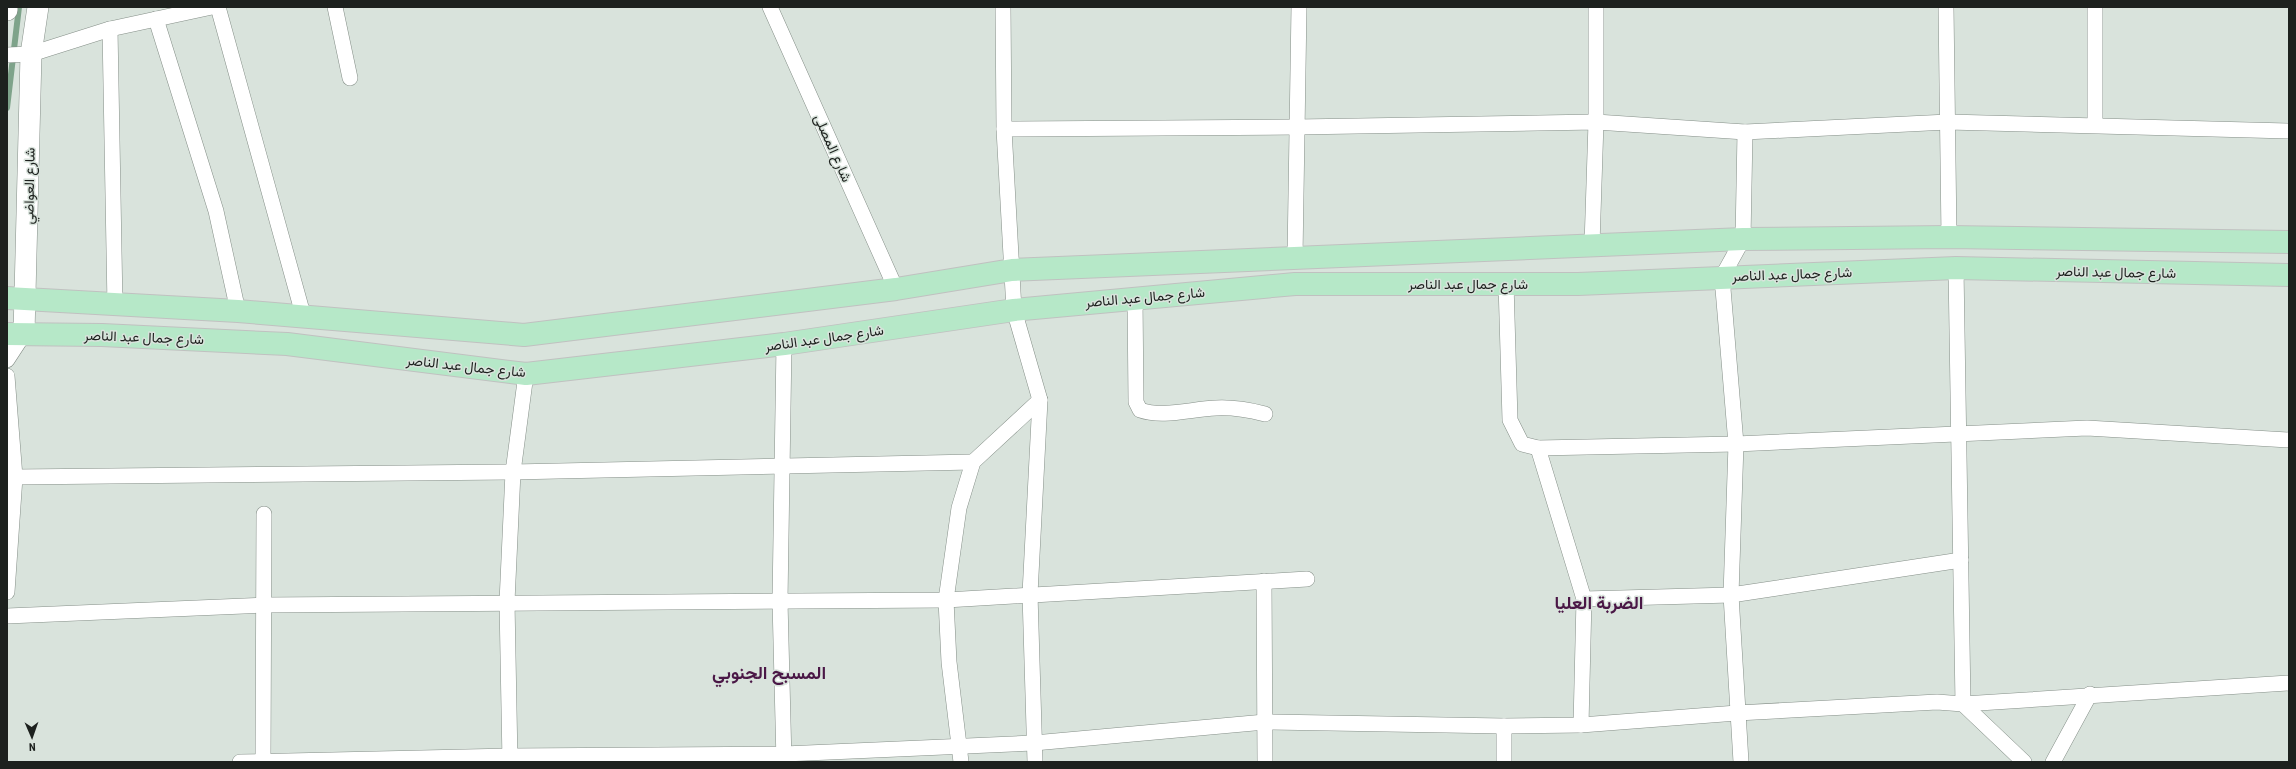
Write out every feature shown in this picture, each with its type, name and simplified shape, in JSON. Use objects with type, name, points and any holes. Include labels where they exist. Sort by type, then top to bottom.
[{"type":"main road","name":"شارع العواضي","points":[[16,334],[31,54],[38,7]]},
{"type":"main road","name":"شارع جمال عبد الناصر","points":[[17,298],[115,306],[238,312],[524,335],[896,289],[1012,270],[1744,239],[1949,237],[2289,242]]},
{"type":"main road","name":"شارع جمال عبد الناصر","points":[[16,334],[102,335],[287,344],[526,374],[784,344],[1014,310],[1295,284],[1578,284],[1956,268],[2289,275]]},
{"type":"street","points":[[7,55],[31,54],[110,29],[212,7]]},
{"type":"street","points":[[218,7],[304,318]]},
{"type":"street","points":[[335,7],[350,78]]},
{"type":"street","name":"شارع المصلى","points":[[770,7],[896,289]]},
{"type":"street","points":[[1003,7],[1004,129],[1014,310],[1040,400],[1030,594],[1034,762]]},
{"type":"street","points":[[1296,257],[1299,7]]},
{"type":"street","points":[[1592,245],[1596,122],[1596,7]]},
{"type":"street","points":[[1946,7],[1949,237]]},
{"type":"street","points":[[2095,7],[2095,124]]},
{"type":"street","points":[[156,19],[216,211],[238,312]]},
{"type":"street","points":[[110,29],[115,306]]},
{"type":"street","points":[[1004,129],[1297,128],[1596,122],[1745,132],[1948,122],[2095,124],[2289,130]]},
{"type":"street","points":[[1741,762],[1730,595],[1736,444],[1722,277],[1744,239],[1745,132]]},
{"type":"street","points":[[1956,268],[1963,704],[2024,762]]},
{"type":"street","points":[[1506,283],[1510,420],[1522,444],[1538,448],[1736,444],[2087,428],[2289,440]]},
{"type":"street","points":[[1135,298],[1136,402],[1140,410],[1151,414],[1217,408],[1243,409],[1265,414]]},
{"type":"street","name":"شارع العواضي","points":[[7,360],[16,334]]},
{"type":"street","points":[[784,344],[780,601],[784,758]]},
{"type":"street","points":[[510,759],[507,602],[513,472],[526,374]]},
{"type":"street","points":[[7,376],[15,477],[7,592]]},
{"type":"street","points":[[961,762],[949,662],[946,600],[959,508],[972,462],[1040,400]]},
{"type":"street","points":[[1538,448],[1584,599],[1581,725]]},
{"type":"street","points":[[15,477],[513,472],[972,462]]},
{"type":"street","points":[[263,761],[265,605],[264,514]]},
{"type":"street","points":[[1584,599],[1730,595],[1961,560]]},
{"type":"street","points":[[7,616],[265,605],[507,602],[946,600],[1307,579]]},
{"type":"street","points":[[1264,581],[1265,762]]},
{"type":"street","points":[[240,762],[784,758],[1034,743],[1264,722],[1504,726],[1581,725],[1737,713],[1937,702],[1963,704],[2090,694],[2289,683]]},
{"type":"street","points":[[2052,762],[2090,694]]},
{"type":"street","points":[[1504,726],[1504,762]]},
{"type":"waterway","points":[[7,108],[19,7]]},
{"type":"district","name":"الضربة العليا","points":[[1599,602]]},
{"type":"district","name":"المسبح الجنوبي","points":[[769,672]]}]
